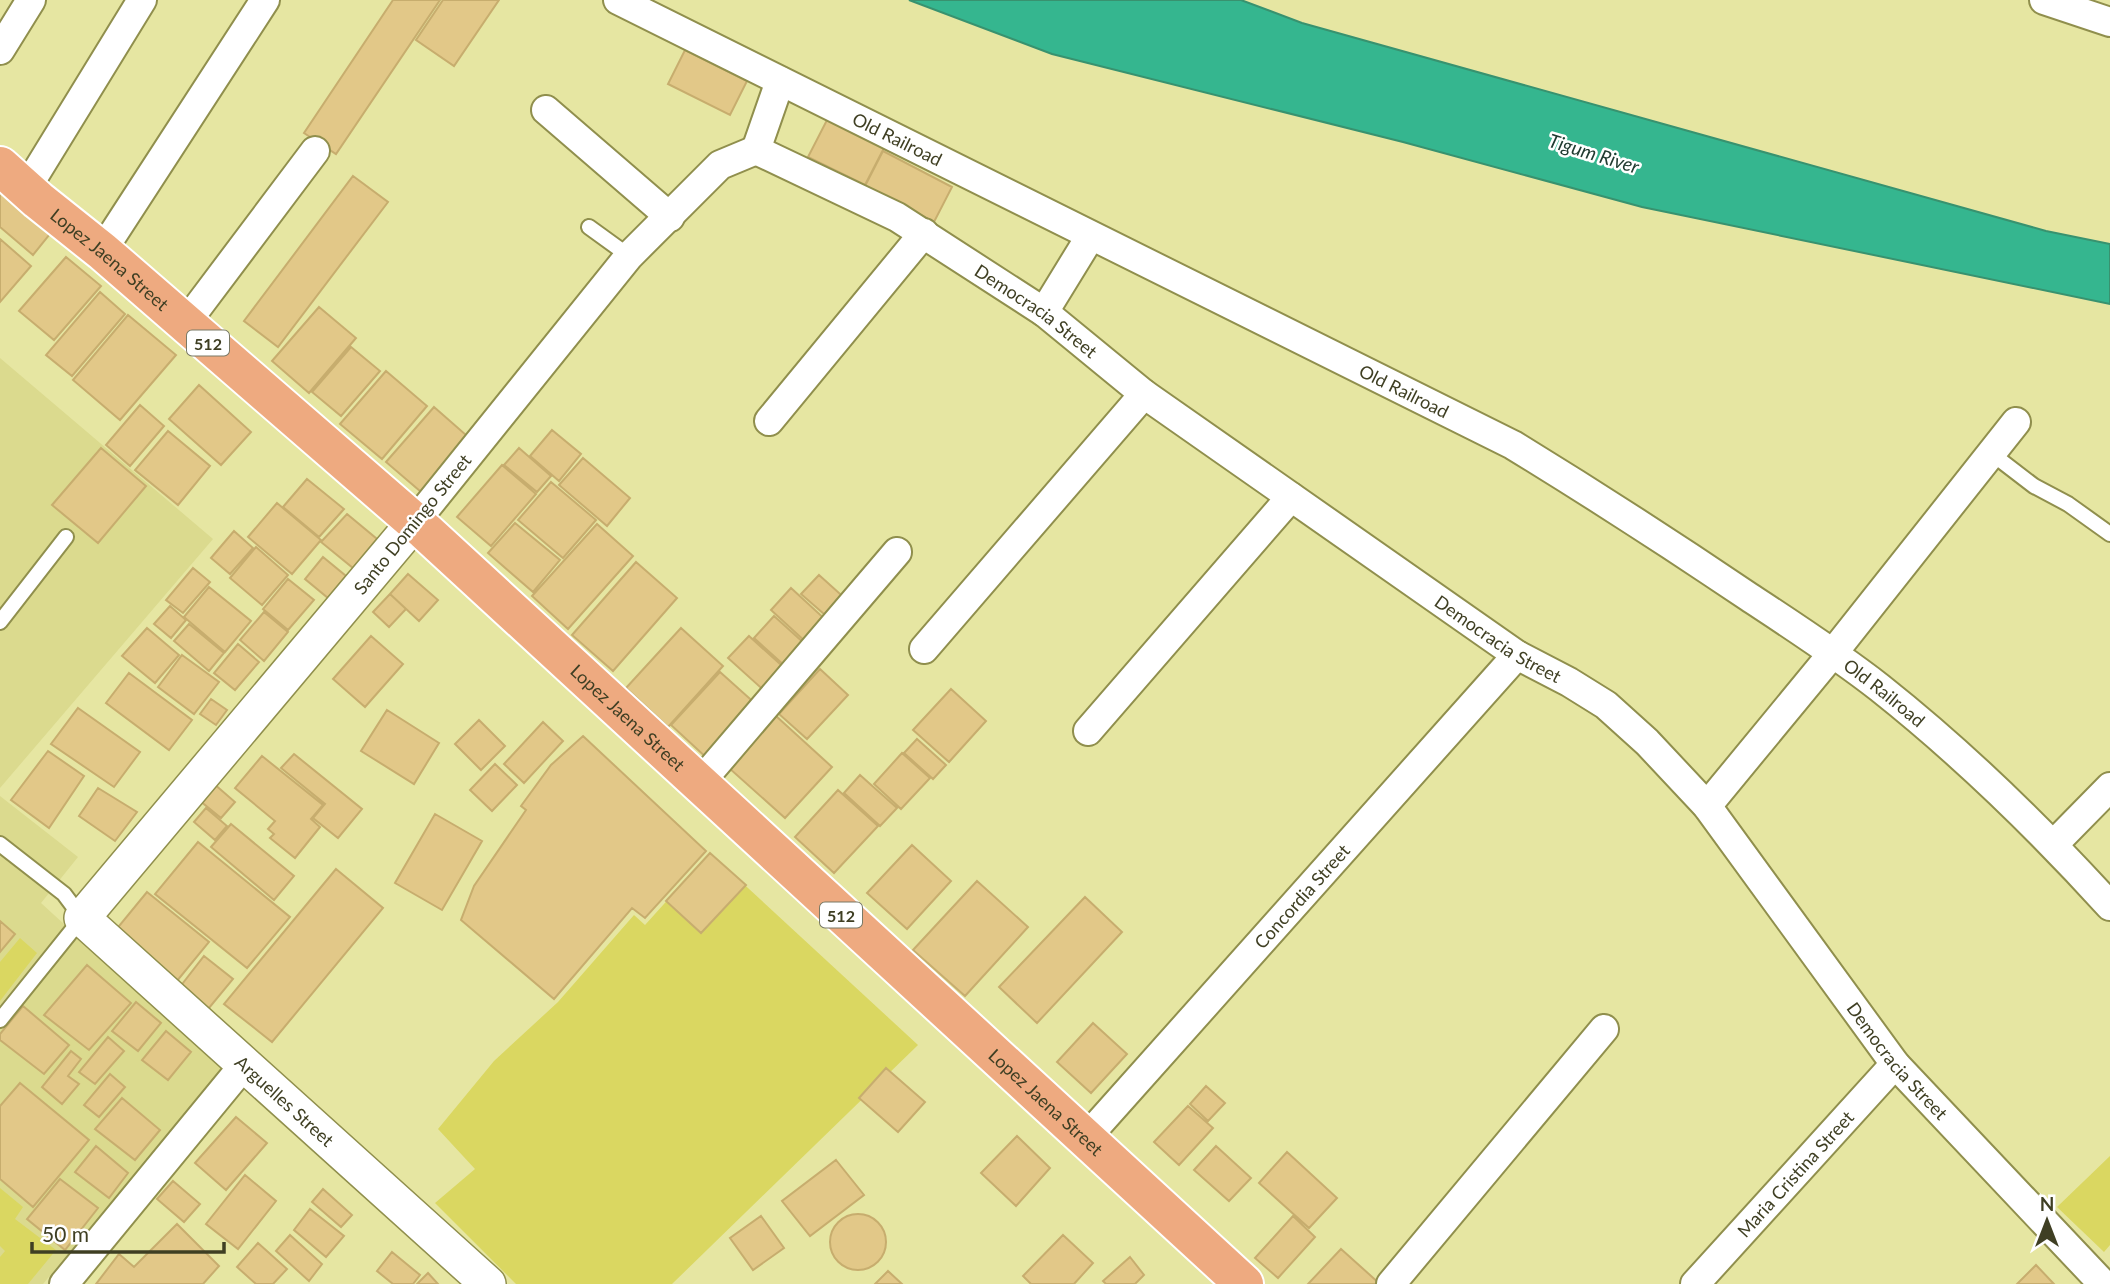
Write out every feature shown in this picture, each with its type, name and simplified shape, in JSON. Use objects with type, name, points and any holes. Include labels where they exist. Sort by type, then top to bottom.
[{"type":"main road","name":"Lopez Jaena Street","points":[[13,177],[102,251],[414,523],[1244,1284]]},
{"type":"street","points":[[0,50],[32,0]]},
{"type":"street","points":[[13,177],[142,0]]},
{"type":"street","points":[[102,251],[265,0]]},
{"type":"street","name":"Old Railroad","points":[[618,0],[1513,445],[1622,512],[1833,653],[1879,687],[1943,741],[2054,844],[2110,906]]},
{"type":"street","points":[[2044,0],[2110,22]]},
{"type":"street","points":[[756,150],[780,81]]},
{"type":"street","points":[[546,110],[670,217]]},
{"type":"street","name":"Santo Domingo Street","points":[[82,918],[414,523],[629,256],[720,165],[756,150]]},
{"type":"street","name":"Democracia Street","points":[[756,150],[897,217],[1044,312],[1144,394],[1291,497],[1517,655],[1606,705],[1647,742],[1707,806],[1895,1064],[2103,1284]]},
{"type":"street","points":[[185,324],[315,151]]},
{"type":"street","points":[[769,421],[923,233]]},
{"type":"street","points":[[1044,312],[1090,237]]},
{"type":"street","points":[[924,649],[1144,394]]},
{"type":"street","points":[[1707,806],[1833,653],[2016,422]]},
{"type":"street","points":[[1088,731],[1291,497]]},
{"type":"street","points":[[698,785],[897,552]]},
{"type":"street","name":"Concordia Street","points":[[1086,1138],[1517,655]]},
{"type":"street","points":[[2054,844],[2110,787]]},
{"type":"street","name":"Arguelles Street","points":[[82,918],[488,1284]]},
{"type":"street","points":[[1391,1284],[1604,1029]]},
{"type":"street","name":"Maria Cristina Street","points":[[1695,1284],[1895,1064]]},
{"type":"street","points":[[64,1284],[244,1065]]},
{"type":"lane","points":[[589,227],[629,256]]},
{"type":"lane","points":[[1992,453],[2034,486],[2068,504],[2110,534]]},
{"type":"lane","points":[[0,622],[66,537]]},
{"type":"lane","points":[[0,844],[64,894],[82,918],[0,1020]]},
{"type":"shaded area","points":[[0,358],[213,539],[0,788]]},
{"type":"shaded area","points":[[0,796],[78,857],[41,903],[222,1069],[43,1284],[0,1284]]},
{"type":"shaded area","points":[[710,853],[918,1045],[672,1284],[516,1284],[435,1203],[475,1169],[438,1129],[494,1061],[558,1002],[634,915],[645,925]]},
{"type":"shaded area","points":[[20,938],[37,953],[0,1001],[0,962]]},
{"type":"shaded area","points":[[2110,1156],[2110,1245],[2104,1252],[2057,1207]]},
{"type":"shaded area","points":[[0,1188],[23,1207],[15,1219],[56,1250],[28,1284],[0,1284],[0,1257],[5,1251],[0,1246]]},
{"type":"water","name":"Tigum River","points":[[909,0],[1241,0],[1302,23],[2046,231],[2110,244],[2110,304],[1642,207],[1403,142],[1052,54]]},
{"type":"building","points":[[393,0],[440,0],[336,154],[304,133]]},
{"type":"building","points":[[443,0],[499,0],[454,66],[416,40]]},
{"type":"building","points":[[685,50],[747,81],[730,115],[668,84]]},
{"type":"building","points":[[827,120],[884,148],[865,185],[808,157]]},
{"type":"building","points":[[883,151],[952,187],[934,222],[865,186]]},
{"type":"building","points":[[353,176],[388,202],[278,347],[244,321]]},
{"type":"building","points":[[0,192],[50,234],[33,255],[0,227]]},
{"type":"building","points":[[0,239],[31,266],[0,302]]},
{"type":"building","points":[[66,257],[101,286],[54,340],[19,311]]},
{"type":"building","points":[[100,292],[125,314],[72,376],[46,355]]},
{"type":"building","points":[[319,307],[356,338],[309,393],[272,361]]},
{"type":"building","points":[[128,315],[176,355],[120,420],[73,380]]},
{"type":"building","points":[[351,347],[380,371],[341,416],[312,392]]},
{"type":"building","points":[[386,371],[427,406],[382,459],[340,424]]},
{"type":"building","points":[[199,385],[251,432],[221,465],[169,419]]},
{"type":"building","points":[[140,405],[164,426],[130,466],[106,445]]},
{"type":"building","points":[[434,407],[474,442],[427,497],[386,462]]},
{"type":"building","points":[[552,430],[581,454],[559,481],[530,456]]},
{"type":"building","points":[[168,431],[210,466],[178,505],[135,470]]},
{"type":"building","points":[[101,448],[146,486],[98,543],[52,505]]},
{"type":"building","points":[[519,448],[551,476],[537,492],[504,465]]},
{"type":"building","points":[[583,458],[630,498],[607,526],[559,485]]},
{"type":"building","points":[[502,465],[536,494],[491,546],[457,517]]},
{"type":"building","points":[[307,479],[344,509],[319,537],[283,507]]},
{"type":"building","points":[[551,482],[596,520],[563,558],[518,520]]},
{"type":"building","points":[[277,503],[321,540],[292,574],[248,537]]},
{"type":"building","points":[[347,514],[377,539],[353,568],[321,542]]},
{"type":"building","points":[[515,523],[560,560],[533,592],[488,553]]},
{"type":"building","points":[[597,524],[633,556],[568,629],[532,596]]},
{"type":"building","points":[[234,531],[253,548],[230,574],[211,558]]},
{"type":"building","points":[[256,547],[288,575],[262,605],[230,578]]},
{"type":"building","points":[[323,557],[346,576],[328,598],[305,579]]},
{"type":"building","points":[[636,562],[677,598],[613,671],[572,635]]},
{"type":"building","points":[[193,568],[210,582],[183,613],[166,600]]},
{"type":"building","points":[[408,574],[438,600],[419,621],[390,594]]},
{"type":"building","points":[[819,575],[849,602],[832,621],[801,594]]},
{"type":"building","points":[[288,579],[314,600],[288,630],[263,609]]},
{"type":"building","points":[[209,587],[251,621],[225,652],[184,617]]},
{"type":"building","points":[[791,588],[828,622],[808,644],[771,610]]},
{"type":"building","points":[[390,594],[406,609],[389,627],[373,612]]},
{"type":"building","points":[[170,606],[186,620],[171,638],[154,624]]},
{"type":"building","points":[[264,612],[288,632],[264,661],[240,640]]},
{"type":"building","points":[[774,616],[805,644],[785,666],[754,638]]},
{"type":"building","points":[[189,624],[224,653],[209,671],[174,641]]},
{"type":"building","points":[[147,628],[179,655],[155,683],[122,656]]},
{"type":"building","points":[[681,628],[723,666],[668,727],[626,688]]},
{"type":"building","points":[[371,636],[403,664],[365,707],[333,679]]},
{"type":"building","points":[[749,636],[790,673],[769,695],[728,658]]},
{"type":"building","points":[[238,644],[259,662],[235,690],[214,673]]},
{"type":"building","points":[[182,655],[219,682],[194,714],[158,687]]},
{"type":"building","points":[[820,669],[848,695],[807,739],[779,714]]},
{"type":"building","points":[[720,672],[758,706],[709,760],[671,725]]},
{"type":"building","points":[[129,673],[192,720],[169,750],[106,703]]},
{"type":"building","points":[[951,689],[986,721],[949,762],[913,730]]},
{"type":"building","points":[[211,699],[227,710],[216,725],[200,714]]},
{"type":"building","points":[[78,708],[140,752],[114,787],[51,744]]},
{"type":"building","points":[[387,710],[439,743],[414,784],[361,751]]},
{"type":"building","points":[[776,716],[832,767],[785,818],[729,768]]},
{"type":"building","points":[[479,720],[505,746],[481,770],[455,744]]},
{"type":"building","points":[[543,722],[563,741],[524,783],[504,764]]},
{"type":"building","points":[[583,736],[706,851],[645,918],[632,908],[554,999],[461,920],[474,886],[526,810],[521,806],[551,765]]},
{"type":"building","points":[[917,739],[946,765],[933,779],[904,753]]},
{"type":"building","points":[[48,751],[84,776],[49,828],[11,800]]},
{"type":"building","points":[[902,753],[930,778],[901,809],[874,784]]},
{"type":"building","points":[[294,754],[362,809],[338,838],[313,818],[325,804],[281,768]]},
{"type":"building","points":[[262,756],[323,805],[311,819],[320,827],[295,858],[270,838],[274,834],[268,829],[275,821],[235,788]]},
{"type":"building","points":[[495,764],[517,785],[492,811],[470,790]]},
{"type":"building","points":[[860,775],[897,808],[880,826],[844,793]]},
{"type":"building","points":[[213,783],[235,802],[221,818],[199,800]]},
{"type":"building","points":[[98,788],[137,812],[115,841],[79,816]]},
{"type":"building","points":[[838,790],[878,826],[834,873],[795,837]]},
{"type":"building","points":[[206,808],[227,826],[215,840],[194,822]]},
{"type":"building","points":[[435,814],[482,841],[442,910],[395,883]]},
{"type":"building","points":[[231,824],[294,876],[274,900],[211,847]]},
{"type":"building","points":[[198,842],[290,917],[247,968],[155,894]]},
{"type":"building","points":[[912,845],[951,881],[907,929],[867,893]]},
{"type":"building","points":[[710,853],[746,885],[701,933],[666,901]]},
{"type":"building","points":[[336,869],[383,908],[272,1042],[224,1004]]},
{"type":"building","points":[[977,881],[1028,927],[965,996],[913,950]]},
{"type":"building","points":[[147,892],[209,942],[172,987],[110,937]]},
{"type":"building","points":[[1085,897],[1122,932],[1037,1023],[999,987]]},
{"type":"building","points":[[0,921],[15,934],[0,952]]},
{"type":"building","points":[[204,956],[233,979],[204,1014],[176,992]]},
{"type":"building","points":[[87,965],[131,1003],[89,1050],[44,1015]]},
{"type":"building","points":[[136,1002],[161,1023],[138,1051],[112,1031]]},
{"type":"building","points":[[23,1006],[69,1045],[44,1074],[0,1040],[0,1034]]},
{"type":"building","points":[[1093,1023],[1127,1054],[1091,1093],[1057,1062]]},
{"type":"building","points":[[166,1031],[191,1052],[168,1080],[142,1060]]},
{"type":"building","points":[[108,1037],[124,1051],[95,1084],[79,1072]]},
{"type":"building","points":[[71,1051],[81,1059],[68,1076],[79,1084],[62,1104],[42,1087]]},
{"type":"building","points":[[886,1068],[925,1102],[898,1132],[859,1098]]},
{"type":"building","points":[[110,1074],[125,1087],[99,1117],[84,1105]]},
{"type":"building","points":[[20,1083],[89,1140],[33,1207],[0,1179],[0,1106]]},
{"type":"building","points":[[1206,1086],[1225,1103],[1208,1121],[1190,1104]]},
{"type":"building","points":[[122,1098],[160,1130],[135,1160],[95,1129]]},
{"type":"building","points":[[1188,1106],[1213,1128],[1179,1165],[1154,1142]]},
{"type":"building","points":[[236,1117],[267,1143],[226,1190],[195,1163]]},
{"type":"building","points":[[1017,1136],[1050,1168],[1016,1206],[981,1173]]},
{"type":"building","points":[[96,1146],[128,1173],[109,1198],[75,1172]]},
{"type":"building","points":[[1216,1146],[1251,1178],[1229,1201],[1194,1170]]},
{"type":"building","points":[[1287,1152],[1337,1198],[1309,1228],[1259,1183]]},
{"type":"building","points":[[836,1160],[864,1195],[810,1236],[782,1201]]},
{"type":"building","points":[[245,1175],[276,1201],[238,1249],[206,1224]]},
{"type":"building","points":[[60,1179],[98,1208],[65,1250],[27,1219]]},
{"type":"building","points":[[173,1181],[200,1204],[184,1222],[157,1199]]},
{"type":"building","points":[[323,1189],[352,1215],[341,1227],[312,1202]]},
{"type":"building","points":[[310,1209],[344,1236],[326,1257],[294,1230]]},
{"type":"building","points":[[852,1214],[864,1214],[874,1218],[882,1226],[886,1242],[882,1258],[874,1266],[864,1270],[852,1270],[842,1266],[834,1258],[830,1248],[830,1236],[834,1226],[842,1218]]},
{"type":"building","points":[[761,1216],[784,1248],[753,1270],[730,1238]]},
{"type":"building","points":[[1293,1216],[1315,1237],[1278,1278],[1255,1258]]},
{"type":"building","points":[[177,1224],[219,1266],[203,1284],[96,1284],[119,1254],[134,1267]]},
{"type":"building","points":[[290,1235],[322,1264],[309,1281],[276,1251]]},
{"type":"building","points":[[1063,1235],[1093,1263],[1074,1284],[1031,1284],[1023,1276]]},
{"type":"building","points":[[258,1243],[287,1269],[273,1284],[256,1284],[237,1267]]},
{"type":"building","points":[[1341,1249],[1380,1284],[1308,1284]]},
{"type":"building","points":[[392,1252],[420,1275],[413,1284],[393,1284],[377,1271]]},
{"type":"building","points":[[1130,1257],[1144,1275],[1135,1284],[1106,1284],[1103,1281]]},
{"type":"building","points":[[2036,1265],[2054,1284],[2017,1284]]},
{"type":"building","points":[[888,1271],[902,1284],[875,1284]]},
{"type":"building","points":[[428,1273],[438,1284],[417,1284]]}]
